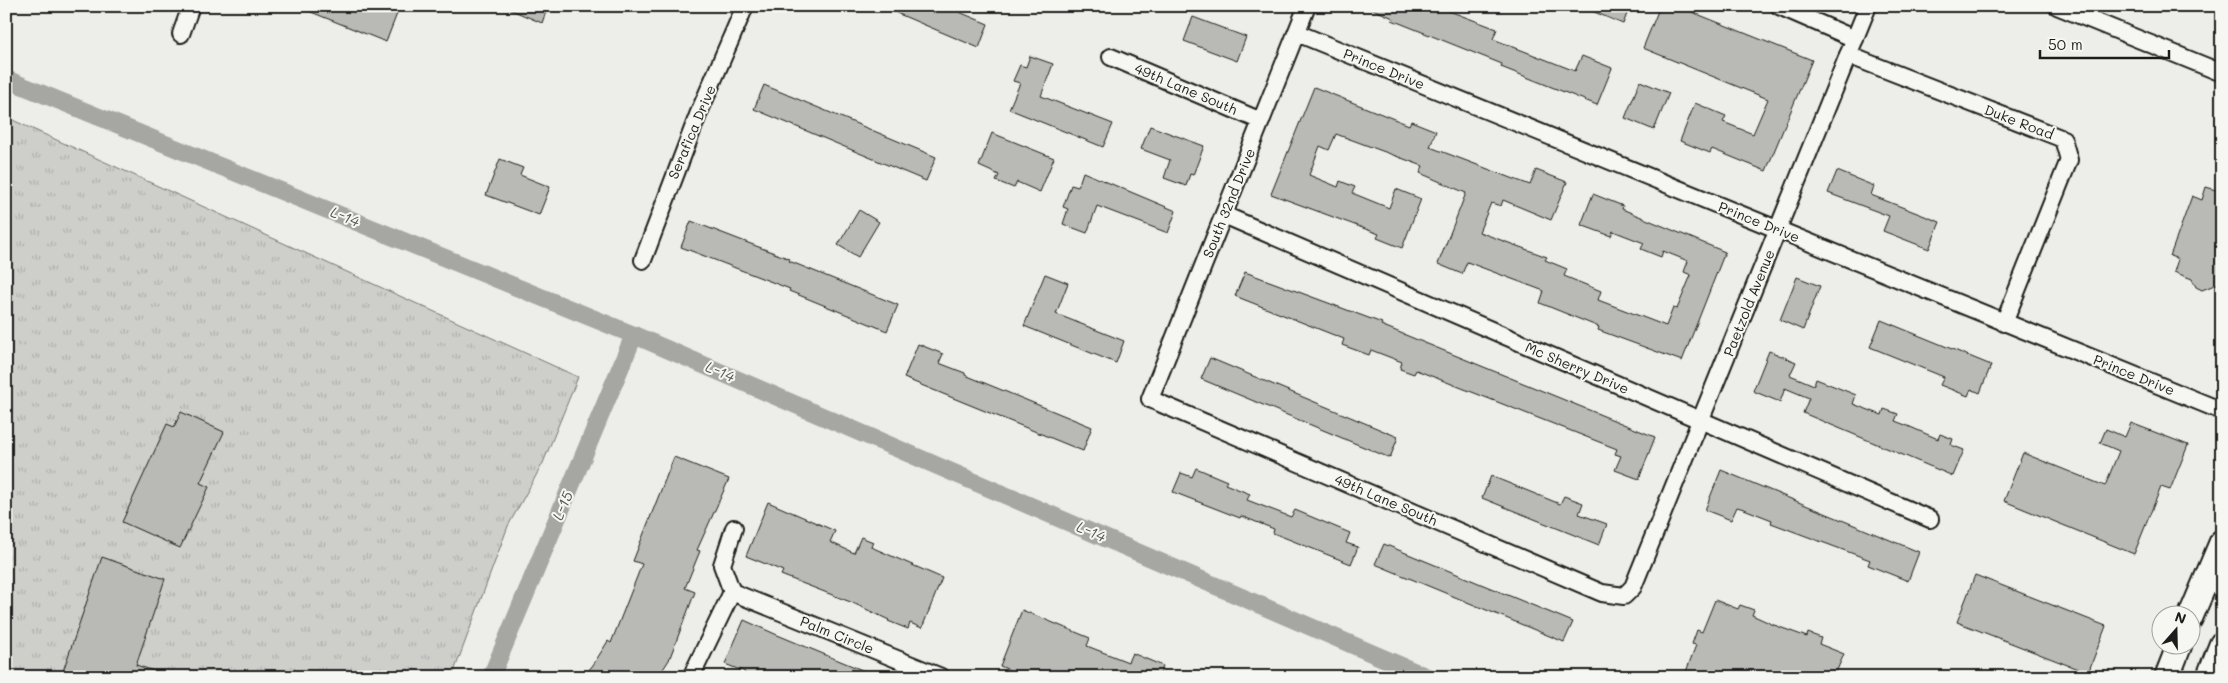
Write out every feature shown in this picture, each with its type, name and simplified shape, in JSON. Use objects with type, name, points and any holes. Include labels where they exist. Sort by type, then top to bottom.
[{"type":"main road","points":[[2195,606],[2222,542]]},
{"type":"main road","points":[[2209,677],[2222,644]]},
{"type":"main road","points":[[2166,677],[2175,656]]},
{"type":"street","points":[[181,34],[192,6]]},
{"type":"street","name":"Serafica Drive","points":[[643,260],[691,132],[745,6]]},
{"type":"street","name":"South 32nd Drive","points":[[1150,399],[1308,6]]},
{"type":"street","points":[[1779,6],[1855,39]]},
{"type":"street","name":"Paetzold Avenue","points":[[1624,596],[1633,586],[1702,421],[1868,6]]},
{"type":"street","points":[[2056,6],[2222,74]]},
{"type":"street","name":"Prince Drive","points":[[1297,33],[2222,411]]},
{"type":"street","name":"Duke Road","points":[[1848,55],[2063,139],[2069,160],[2004,323]]},
{"type":"street","name":"49th Lane South","points":[[1111,57],[1261,121]]},
{"type":"street","name":"Mc Sherry Drive","points":[[1224,215],[1930,520]]},
{"type":"street","name":"49th Lane South","points":[[1150,399],[1602,592],[1624,596]]},
{"type":"street","points":[[691,677],[732,592],[722,565],[734,528]]},
{"type":"street","name":"Palm Circle","points":[[732,592],[941,677]]},
{"type":"green space","points":[[6,117],[578,377],[543,463],[508,526],[452,677],[6,677]]},
{"type":"building","points":[[296,6],[400,6],[386,42]]},
{"type":"building","points":[[502,6],[548,6],[542,23]]},
{"type":"building","points":[[880,6],[945,6],[988,24],[979,48]]},
{"type":"building","points":[[1366,6],[1436,6],[1497,29],[1493,39],[1575,71],[1582,56],[1612,68],[1597,105],[1501,67],[1502,64],[1392,20],[1393,18]]},
{"type":"building","points":[[1580,6],[1630,6],[1623,24]]},
{"type":"building","points":[[1660,6],[1677,6],[1812,60],[1766,171],[1712,149],[1710,153],[1680,141],[1695,103],[1726,116],[1723,122],[1753,134],[1768,99],[1643,48]]},
{"type":"building","points":[[1193,17],[1246,37],[1237,61],[1184,41]]},
{"type":"building","points":[[1030,56],[1053,64],[1041,96],[1113,124],[1103,147],[1009,109],[1020,83],[1013,81],[1020,65],[1026,67]]},
{"type":"building","points":[[1640,81],[1669,93],[1654,130],[1625,118]]},
{"type":"building","points":[[764,85],[936,157],[926,181],[754,109]]},
{"type":"building","points":[[1314,87],[1409,125],[1411,121],[1436,131],[1430,147],[1530,185],[1536,170],[1567,182],[1551,220],[1503,200],[1501,206],[1491,203],[1479,232],[1547,257],[1545,260],[1567,269],[1564,276],[1601,291],[1598,300],[1666,326],[1673,308],[1677,309],[1691,275],[1684,272],[1688,261],[1663,251],[1661,257],[1641,249],[1644,243],[1613,231],[1611,236],[1581,225],[1593,194],[1623,206],[1622,209],[1725,252],[1682,361],[1598,330],[1599,327],[1540,303],[1544,291],[1467,262],[1462,274],[1438,264],[1466,193],[1420,173],[1423,166],[1336,134],[1329,150],[1320,146],[1309,175],[1338,187],[1340,181],[1355,187],[1352,193],[1389,208],[1396,189],[1421,199],[1402,248],[1377,238],[1379,234],[1271,194]]},
{"type":"building","points":[[1150,126],[1204,146],[1193,175],[1190,174],[1186,186],[1164,178],[1170,160],[1141,149]]},
{"type":"building","points":[[992,133],[1054,158],[1040,192],[1017,182],[1014,188],[996,181],[999,175],[979,166]]},
{"type":"building","points":[[500,159],[523,168],[520,175],[550,187],[539,215],[486,195]]},
{"type":"building","points":[[1837,171],[1874,186],[1871,195],[1940,222],[1929,249],[1883,231],[1889,216],[1828,193]]},
{"type":"building","points":[[1083,172],[1176,211],[1168,233],[1097,206],[1087,233],[1063,224],[1068,209],[1063,207],[1071,185],[1078,187]]},
{"type":"building","points":[[2206,187],[2219,191],[2222,198],[2222,282],[2202,290],[2196,287],[2192,279],[2174,272],[2178,259],[2170,256],[2192,196],[2202,200]]},
{"type":"building","points":[[859,210],[879,222],[858,257],[838,245]]},
{"type":"building","points":[[691,221],[790,259],[789,261],[898,305],[887,331],[789,291],[790,289],[681,247]]},
{"type":"building","points":[[1245,272],[1382,323],[1381,325],[1655,437],[1639,479],[1615,470],[1621,456],[1615,454],[1617,449],[1416,370],[1414,374],[1400,369],[1402,362],[1371,350],[1369,355],[1342,345],[1344,339],[1235,296]]},
{"type":"building","points":[[1045,274],[1068,283],[1056,314],[1124,341],[1116,363],[1024,326]]},
{"type":"building","points":[[1797,277],[1820,286],[1803,330],[1780,320]]},
{"type":"building","points":[[1881,320],[1991,365],[1980,393],[1971,389],[1968,396],[1940,385],[1944,377],[1870,347]]},
{"type":"building","points":[[918,344],[943,354],[939,363],[1092,427],[1083,451],[904,378]]},
{"type":"building","points":[[1769,351],[1796,362],[1790,375],[1814,385],[1816,379],[1856,395],[1853,404],[1882,415],[1884,409],[1898,414],[1895,421],[1938,439],[1940,434],[1953,439],[1951,445],[1964,450],[1953,476],[1803,413],[1809,398],[1785,388],[1780,402],[1753,391]]},
{"type":"building","points":[[1210,358],[1398,437],[1390,458],[1201,379]]},
{"type":"building","points":[[181,412],[224,432],[200,483],[209,487],[180,548],[122,522],[167,424],[174,427]]},
{"type":"building","points":[[2131,423],[2188,445],[2170,490],[2161,487],[2134,554],[2004,501],[2023,453],[2105,486],[2119,451],[2100,443],[2106,429],[2125,437]]},
{"type":"building","points":[[674,457],[729,479],[697,550],[700,551],[685,588],[695,592],[669,660],[658,677],[583,677],[608,641],[611,643],[642,564],[633,561]]},
{"type":"building","points":[[1196,468],[1227,481],[1225,484],[1250,494],[1247,500],[1291,517],[1295,510],[1350,533],[1346,543],[1358,547],[1351,564],[1273,533],[1274,529],[1173,492],[1181,473],[1192,477]]},
{"type":"building","points":[[1721,470],[1919,552],[1908,581],[1868,565],[1870,560],[1771,523],[1772,520],[1744,509],[1737,507],[1731,520],[1705,510]]},
{"type":"building","points":[[1491,476],[1560,504],[1564,496],[1583,503],[1579,514],[1607,524],[1599,545],[1482,498]]},
{"type":"building","points":[[768,502],[835,531],[830,542],[854,553],[861,537],[873,542],[871,547],[942,578],[922,628],[910,623],[908,629],[888,621],[853,603],[781,575],[783,571],[746,556]]},
{"type":"building","points":[[1384,544],[1573,622],[1564,642],[1375,564]]},
{"type":"building","points":[[102,557],[165,579],[136,665],[163,674],[162,677],[61,677]]},
{"type":"building","points":[[1975,575],[2106,626],[2088,673],[1957,622]]},
{"type":"building","points":[[1715,600],[1738,609],[1740,605],[1754,610],[1752,615],[1807,637],[1808,633],[1821,638],[1819,644],[1844,654],[1834,677],[1684,677],[1696,645],[1692,644],[1697,630],[1702,632]]},
{"type":"building","points":[[1022,610],[1090,638],[1087,646],[1128,662],[1132,653],[1163,666],[1159,677],[1026,677],[1000,666]]},
{"type":"building","points":[[744,620],[879,677],[743,677],[745,672],[725,664]]},
{"type":"waterway","name":"L-14","points":[[6,79],[634,335],[1427,677]]},
{"type":"waterway","name":"L-15","points":[[491,677],[634,335]]}]
